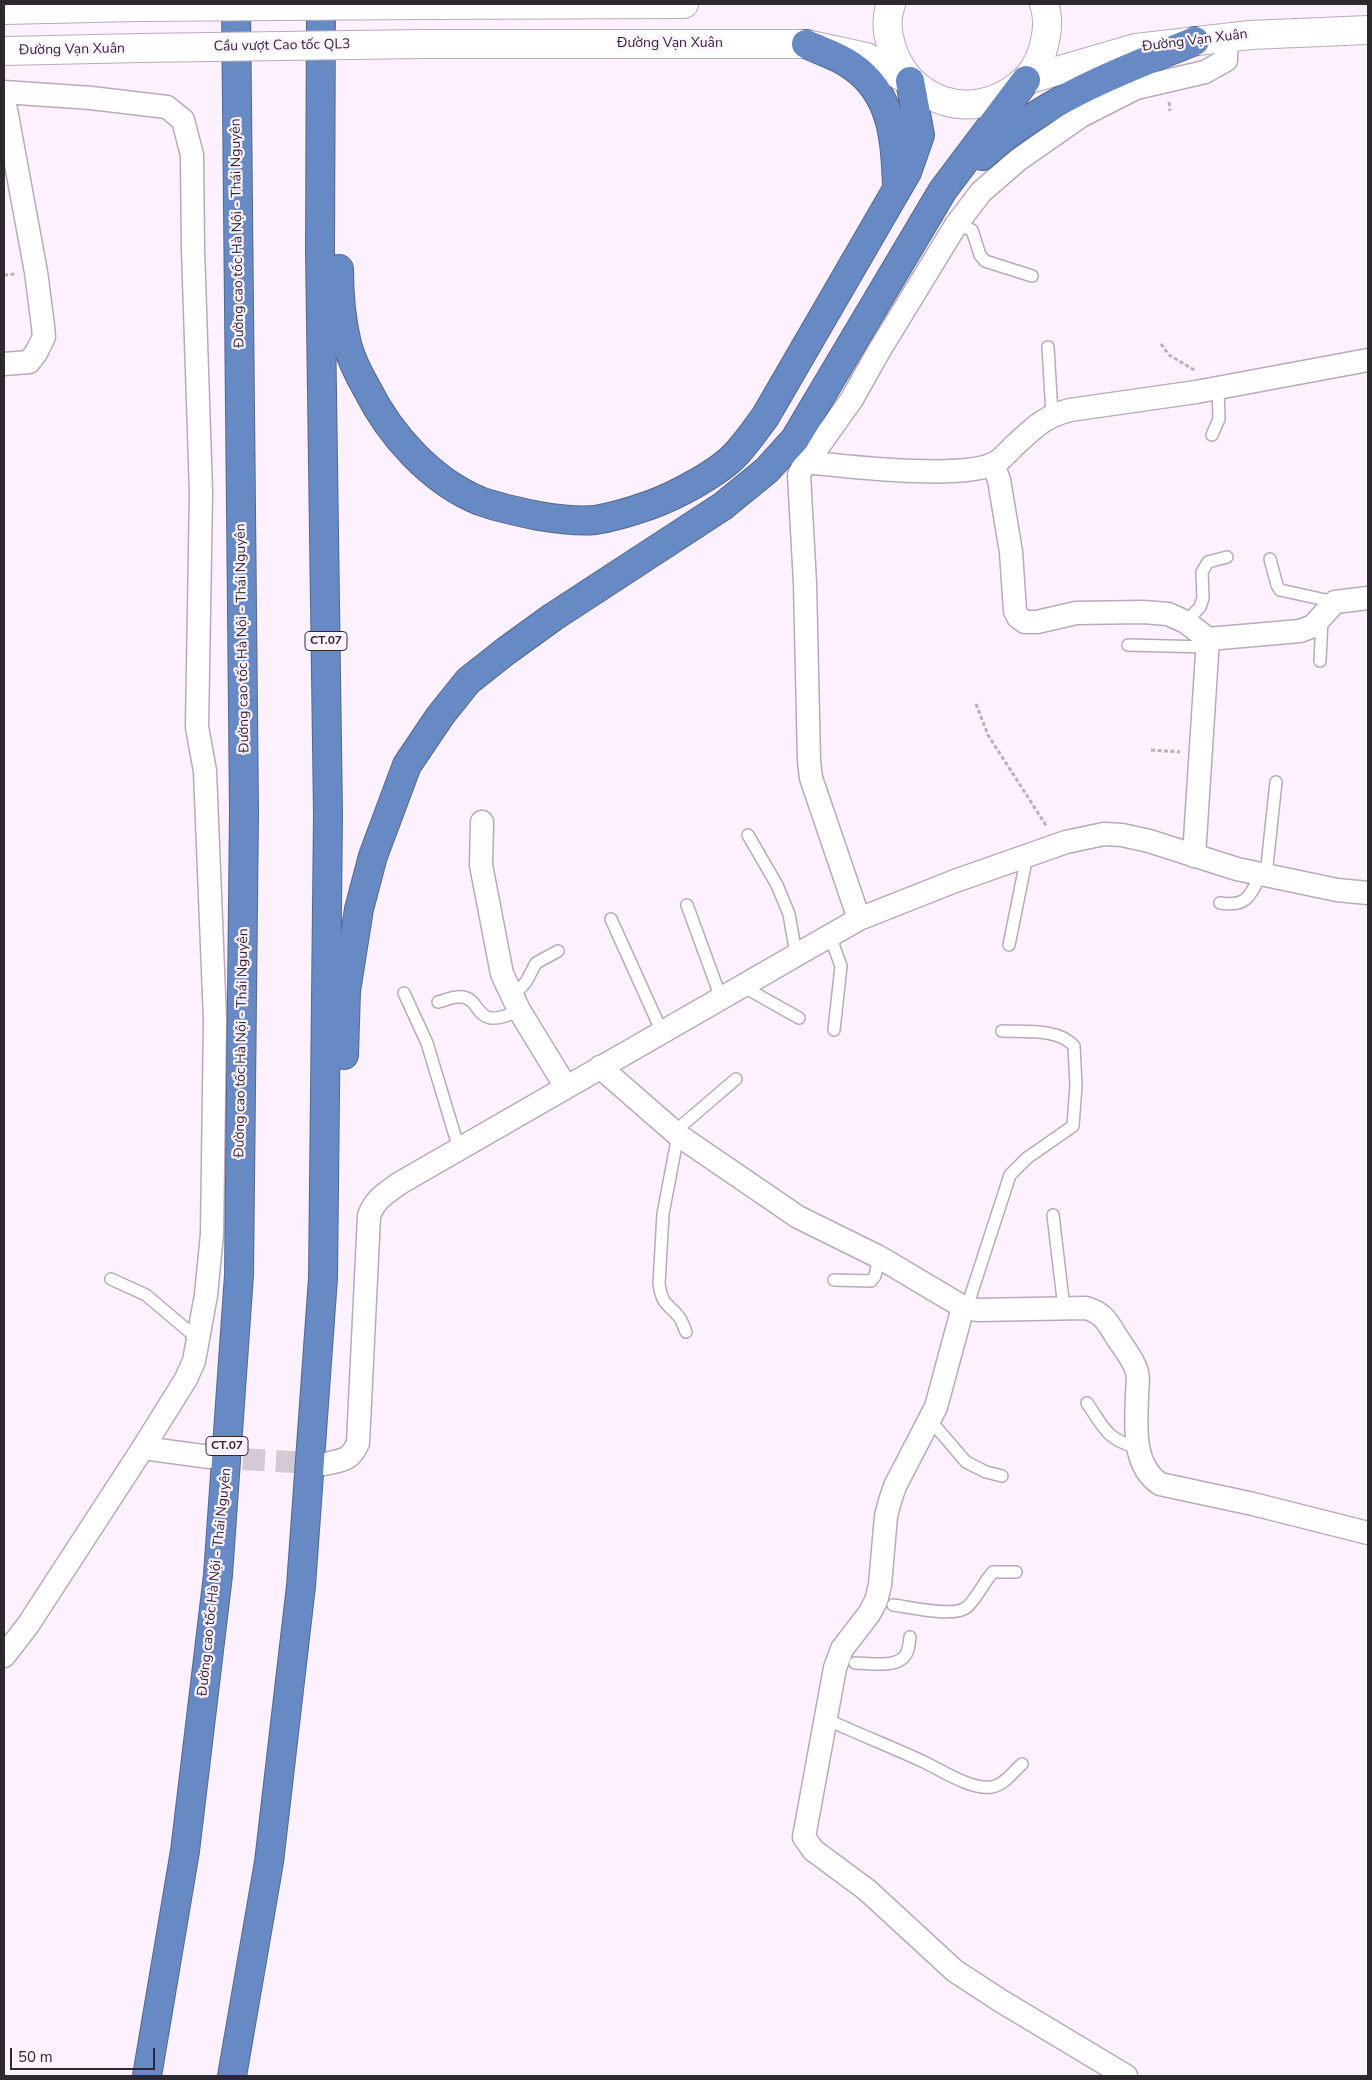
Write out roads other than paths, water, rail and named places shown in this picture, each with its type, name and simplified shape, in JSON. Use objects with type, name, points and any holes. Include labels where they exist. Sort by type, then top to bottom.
[{"type":"highway","points":[[218,4],[224,644],[244,765]]},
{"type":"highway","name":"Đường cao tốc Hà Nội - Thái Nguyên","points":[[147,2076],[185,1851],[219,1565],[240,1275],[244,765],[236,4]]},
{"type":"highway","name":"CT.07","points":[[232,2076],[269,1862],[302,1586],[323,1278],[328,814],[320,251],[321,4]]},
{"type":"highway","points":[[339,4],[339,303],[348,346],[378,412],[415,455],[447,482],[480,500],[512,511],[557,519],[595,520],[635,510],[667,499],[700,480],[737,454],[765,417],[907,172],[920,135],[910,81]]},
{"type":"highway","points":[[943,190],[1000,140],[1053,105],[1108,76],[1195,41]]},
{"type":"highway","points":[[806,44],[852,65],[874,86],[889,116],[895,140],[897,189]]},
{"type":"highway","points":[[323,1278],[342,1140],[346,991],[358,910],[373,856],[407,765],[440,716],[468,681],[553,617],[724,506],[767,470],[796,439],[943,190],[1026,80]]},
{"type":"main road","points":[[4,10],[138,7],[684,4]]},
{"type":"main road","points":[[891,4],[888,33],[895,59],[910,81],[932,97],[956,104],[982,104],[1006,95],[1026,80],[1040,58],[1047,34],[1044,4]]},
{"type":"main road","name":"Đường Vạn Xuân","points":[[1026,80],[1136,48],[1250,35],[1368,30]]},
{"type":"main road","name":"Đường Vạn Xuân","points":[[422,44],[806,44],[866,57],[910,81]]},
{"type":"main road","name":"Cầu vượt Cao tốc QL3","points":[[141,48],[422,44]]},
{"type":"main road","name":"Đường Vạn Xuân","points":[[4,51],[141,48]]},
{"type":"street","points":[[859,919],[811,778],[805,583],[799,475],[805,462],[852,399],[956,225],[981,192],[1018,160],[1081,116],[1136,88],[1205,72],[1220,65],[1226,60],[1228,37]]},
{"type":"street","points":[[4,92],[91,98],[167,107],[183,120],[192,155],[201,493],[197,727],[205,771],[215,1020],[212,1234],[206,1295],[194,1361],[186,1379],[143,1448],[28,1625],[4,1656]]},
{"type":"street","points":[[4,99],[36,272],[44,338],[29,362],[4,364]]},
{"type":"street","points":[[805,462],[880,469],[944,471],[984,467],[998,461],[1040,422],[1052,415],[1070,410],[1213,388],[1368,360]]},
{"type":"street","points":[[990,464],[996,472],[1012,552],[1015,611],[1018,617],[1025,622],[1037,622],[1070,613],[1143,612],[1168,614],[1186,622],[1208,643],[1194,856]]},
{"type":"street","points":[[1208,643],[1300,631],[1313,626],[1328,610],[1368,598]]},
{"type":"street","points":[[482,822],[481,865],[502,974],[516,1003],[566,1087]]},
{"type":"street","points":[[324,1464],[341,1461],[353,1454],[358,1443],[369,1216],[372,1207],[378,1199],[400,1183],[859,919],[955,881],[1066,842],[1104,834],[1122,835],[1237,869],[1337,890],[1368,893]]},
{"type":"street","points":[[600,1067],[676,1133],[798,1217],[879,1257],[965,1307],[977,1310],[1086,1308],[1098,1312],[1107,1322],[1138,1374],[1136,1419],[1138,1448],[1143,1466],[1150,1477],[1160,1484],[1253,1504],[1368,1534]]},
{"type":"street","points":[[965,1307],[936,1407],[895,1486],[886,1516],[880,1585],[885,1603],[869,1614],[842,1650],[847,1662],[826,1719],[804,1837],[807,1844],[868,1890],[954,1971],[1000,2001],[1126,2076]]},
{"type":"street","points":[[143,1448],[210,1457]]},
{"type":"lane","points":[[956,225],[972,230],[980,255],[984,261],[1032,276]]},
{"type":"lane","points":[[1048,347],[1052,415]]},
{"type":"lane","points":[[1212,435],[1219,419],[1213,388]]},
{"type":"lane","points":[[1186,622],[1200,607],[1203,598],[1202,572],[1208,562],[1227,557]]},
{"type":"lane","points":[[1270,559],[1280,590],[1328,610],[1320,661]]},
{"type":"lane","points":[[1128,645],[1208,643]]},
{"type":"lane","points":[[1220,903],[1232,905],[1243,902],[1251,894],[1263,874],[1276,782]]},
{"type":"lane","points":[[748,835],[777,885],[789,914],[796,954]]},
{"type":"lane","points":[[1010,945],[1027,856]]},
{"type":"lane","points":[[687,905],[721,998]]},
{"type":"lane","points":[[611,919],[662,1032]]},
{"type":"lane","points":[[834,933],[833,944],[841,966],[834,1030]]},
{"type":"lane","points":[[438,1002],[457,996],[464,997],[471,1001],[484,1017],[506,1017],[516,1003],[536,963],[558,951]]},
{"type":"lane","points":[[742,986],[799,1018]]},
{"type":"lane","points":[[404,993],[427,1043],[459,1149]]},
{"type":"lane","points":[[965,1307],[1010,1175],[1027,1158],[1073,1126],[1076,1085],[1074,1046],[1066,1038],[1057,1034],[1002,1031]]},
{"type":"lane","points":[[686,1332],[680,1317],[666,1305],[660,1295],[659,1284],[663,1214],[676,1133],[736,1078]]},
{"type":"lane","points":[[1053,1215],[1064,1308]]},
{"type":"lane","points":[[834,1280],[871,1281],[875,1276],[879,1257]]},
{"type":"lane","points":[[111,1279],[146,1295],[198,1339]]},
{"type":"lane","points":[[1087,1403],[1111,1437],[1138,1448]]},
{"type":"lane","points":[[930,1420],[966,1462],[986,1472],[1002,1476]]},
{"type":"lane","points":[[885,1603],[951,1612],[962,1610],[985,1585],[993,1572],[1016,1572]]},
{"type":"lane","points":[[847,1662],[886,1664],[897,1661],[903,1658],[908,1650],[910,1638]]},
{"type":"lane","points":[[826,1719],[925,1763],[958,1780],[978,1786],[993,1787],[1001,1784],[1022,1764]]},
{"type":"tunnel","points":[[210,1457],[324,1464]]}]
